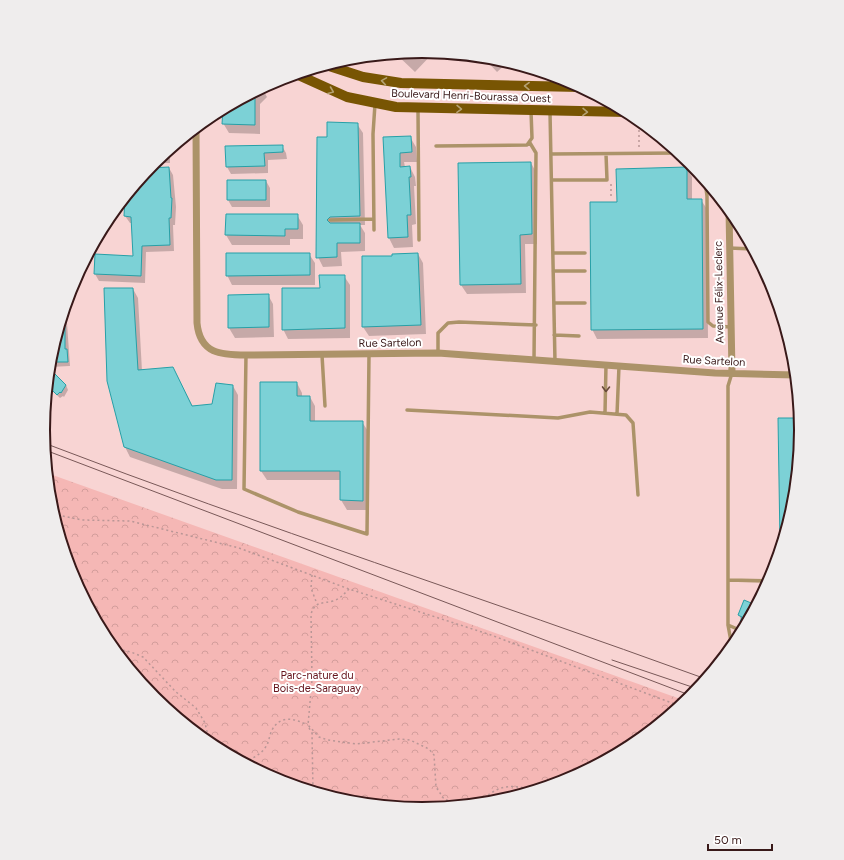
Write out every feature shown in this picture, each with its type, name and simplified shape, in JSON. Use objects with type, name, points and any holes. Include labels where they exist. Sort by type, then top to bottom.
[{"type":"main road","name":"Boulevard Henri-Bourassa Ouest","points":[[336,68],[363,77],[401,83],[566,87]]},
{"type":"main road","name":"Boulevard Henri-Bourassa Ouest","points":[[303,78],[334,93],[375,104],[418,108],[614,112]]},
{"type":"street","name":"Rue Sartelon","points":[[196,135],[198,330],[203,342],[213,350],[226,354],[246,355],[438,354],[732,373],[790,375]]},
{"type":"street","name":"Avenue Félix-Leclerc","points":[[729,221],[732,373]]},
{"type":"lane","points":[[374,230],[373,134],[375,104]]},
{"type":"lane","points":[[418,108],[419,240]]},
{"type":"lane","points":[[436,146],[524,146],[530,143],[532,138],[531,110]]},
{"type":"lane","points":[[550,111],[555,362]]},
{"type":"lane","points":[[530,143],[536,153],[536,325],[534,360]]},
{"type":"lane","points":[[551,154],[670,153]]},
{"type":"lane","points":[[552,180],[607,180],[606,154]]},
{"type":"lane","points":[[706,190],[708,322],[713,326],[731,327]]},
{"type":"lane","points":[[330,220],[374,220]]},
{"type":"lane","points":[[730,248],[747,249]]},
{"type":"lane","points":[[553,253],[585,253]]},
{"type":"lane","points":[[553,271],[585,271]]},
{"type":"lane","points":[[554,303],[585,303]]},
{"type":"lane","points":[[438,354],[438,333],[448,323],[459,322],[536,325]]},
{"type":"lane","points":[[554,335],[579,336]]},
{"type":"lane","points":[[246,355],[244,489],[298,512],[368,534],[369,355]]},
{"type":"lane","points":[[322,355],[325,406]]},
{"type":"lane","points":[[605,413],[606,365]]},
{"type":"lane","points":[[617,414],[619,366]]},
{"type":"lane","points":[[730,638],[728,625],[728,386],[732,373]]},
{"type":"lane","points":[[406,410],[558,418],[566,418],[584,412],[629,416],[634,423],[638,494]]},
{"type":"lane","points":[[729,580],[762,581]]},
{"type":"lane","points":[[728,625],[736,629]]},
{"type":"path","points":[[639,128],[639,149]]},
{"type":"path","points":[[611,180],[611,199]]},
{"type":"path","points":[[711,288],[722,288]]},
{"type":"path","points":[[60,516],[82,520],[130,521],[239,548],[349,589],[491,635],[674,704]]},
{"type":"path","points":[[312,575],[311,588],[317,604]]},
{"type":"path","points":[[313,785],[312,733],[308,726],[312,680],[311,614],[313,608],[317,604],[340,598],[349,589]]},
{"type":"path","points":[[123,650],[143,657],[176,692],[196,708],[205,723],[207,733]]},
{"type":"path","points":[[250,760],[261,752],[266,746],[274,727],[280,721],[295,718],[308,726],[319,738],[328,740],[356,744],[399,739],[410,740],[428,749],[434,755],[436,787],[444,799],[449,801]]},
{"type":"path","points":[[485,797],[495,789],[504,786],[516,785],[524,787]]},
{"type":"green space","name":"Parc-nature du Bois-de-Saraguay","points":[[53,475],[679,699],[667,710],[629,739],[587,764],[542,782],[495,795],[446,801],[398,801],[349,795],[302,782],[257,764],[215,739],[177,710],[142,675],[113,637],[88,595],[70,550],[57,503]]},
{"type":"building","points":[[255,97],[255,125],[222,124],[223,116]]},
{"type":"building","points":[[327,122],[358,123],[360,216],[330,217],[327,220],[330,223],[360,223],[360,243],[337,243],[337,257],[316,258],[317,137],[327,137]]},
{"type":"building","points":[[411,136],[412,152],[400,153],[400,167],[410,166],[411,177],[409,177],[411,215],[407,215],[408,237],[388,238],[383,137]]},
{"type":"building","points":[[283,145],[283,152],[264,153],[265,166],[226,167],[225,146]]},
{"type":"building","points":[[531,162],[532,234],[520,235],[521,284],[460,285],[458,163]]},
{"type":"building","points":[[169,167],[172,198],[171,218],[169,218],[170,245],[142,246],[141,276],[94,274],[95,254],[133,256],[131,217],[124,216],[124,207],[142,185],[159,168]]},
{"type":"building","points":[[685,167],[687,169],[687,199],[702,199],[703,329],[591,330],[590,202],[617,202],[616,169]]},
{"type":"building","points":[[227,180],[266,180],[266,200],[227,200]]},
{"type":"building","points":[[226,214],[298,214],[298,229],[285,229],[285,236],[225,235]]},
{"type":"building","points":[[226,253],[310,253],[310,275],[226,276]]},
{"type":"building","points":[[418,253],[421,325],[362,327],[362,256],[392,256],[392,254]]},
{"type":"building","points":[[319,275],[345,275],[345,328],[282,330],[282,288],[320,288]]},
{"type":"building","points":[[104,288],[133,288],[138,370],[173,367],[192,406],[212,404],[216,383],[233,385],[232,480],[216,480],[124,447],[107,381]]},
{"type":"building","points":[[269,294],[269,327],[228,328],[228,295]]},
{"type":"building","points":[[65,327],[65,349],[67,349],[68,362],[56,362]]},
{"type":"building","points":[[54,373],[66,385],[61,393],[60,392],[57,395],[52,390]]},
{"type":"building","points":[[260,382],[297,382],[297,396],[310,396],[310,421],[363,421],[363,501],[340,500],[340,471],[260,471]]},
{"type":"building","points":[[778,418],[794,418],[791,479],[787,503],[780,530]]},
{"type":"building","points":[[744,600],[751,603],[740,622],[742,617],[738,615]]},
{"type":"tram line","points":[[51,446],[209,504],[700,677]]},
{"type":"tram line","points":[[51,452],[685,693]]},
{"type":"tram line","points":[[612,660],[691,687]]}]
